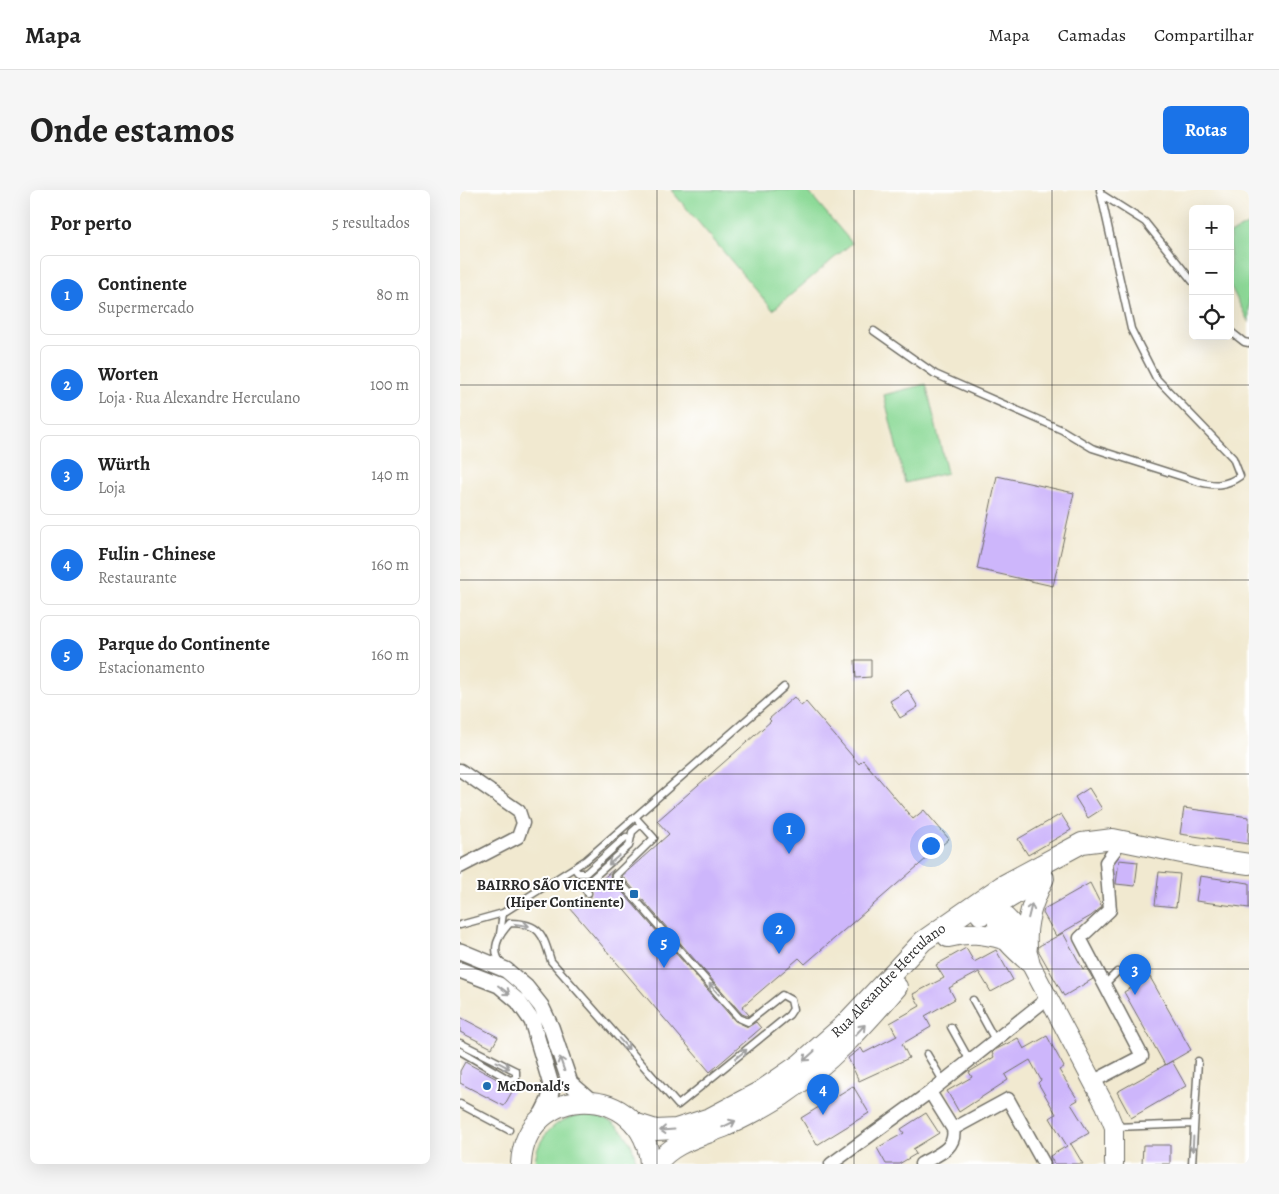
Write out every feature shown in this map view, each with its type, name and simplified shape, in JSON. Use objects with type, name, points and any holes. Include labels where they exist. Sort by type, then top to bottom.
[{"type":"main road","name":"Rua Alexandre Herculano","points":[[634,1123],[656,1130],[676,1129],[710,1118],[761,1091],[800,1064],[843,1026],[923,941],[991,902],[1082,843],[1113,839],[1201,857],[1249,864]]},
{"type":"main road","name":"Rua Alexandre Herculano","points":[[657,1164],[661,1158],[674,1148],[728,1125],[782,1095],[830,1060],[862,1028],[924,956],[991,902],[1044,878],[1084,854],[1149,846]]},
{"type":"main road","points":[[1029,956],[1026,932],[1030,910],[1044,878]]},
{"type":"main road","points":[[991,902],[1003,939]]},
{"type":"main road","points":[[991,902],[1007,915],[1114,1127],[1114,1164]]},
{"type":"main road","points":[[948,937],[965,933],[986,933],[1003,939],[1029,956]]},
{"type":"main road","points":[[519,1162],[527,1138],[537,1123],[548,1113],[565,1104],[591,1101],[615,1108],[634,1123],[645,1140],[650,1164]]},
{"type":"street","points":[[460,770],[519,811],[523,823],[518,837],[460,867]]},
{"type":"street","points":[[1092,1082],[1142,1056],[1080,938],[1110,910],[1106,862],[1115,850]]},
{"type":"street","points":[[460,951],[506,970],[526,987],[541,1006],[551,1027],[570,1083],[591,1101]]},
{"type":"street","points":[[460,970],[499,986],[518,1001],[532,1022],[552,1088],[549,1100],[537,1123]]},
{"type":"street","points":[[831,1164],[930,1092],[1048,998]]},
{"type":"street","points":[[921,1164],[951,1146],[953,1142],[953,1129],[930,1092]]},
{"type":"street","points":[[953,1129],[1008,1100],[1044,1164]]},
{"type":"lane","points":[[1101,192],[1145,222],[1189,277]]},
{"type":"lane","points":[[874,332],[935,374],[1062,430],[1092,448],[1213,486],[1229,483],[1240,476],[1233,458],[1156,378],[1131,329],[1101,192]]},
{"type":"lane","points":[[1234,334],[1246,342],[1249,350]]},
{"type":"lane","points":[[460,925],[471,924],[503,913],[586,860],[784,687]]},
{"type":"lane","points":[[500,934],[510,923],[536,927],[542,934],[551,961],[678,1105],[789,1015],[793,1009],[791,1000],[782,995],[748,1022],[739,1018],[615,876],[654,838],[635,817]]},
{"type":"lane","points":[[588,893],[585,889],[587,883],[629,846],[632,832],[641,824]]},
{"type":"lane","points":[[574,868],[578,873],[586,873],[626,837]]},
{"type":"lane","points":[[503,913],[500,934],[495,946],[497,958],[506,970]]},
{"type":"lane","points":[[1104,985],[1117,972]]},
{"type":"lane","points":[[973,1000],[995,1040]]},
{"type":"lane","points":[[950,1027],[970,1060]]},
{"type":"lane","points":[[460,1042],[516,1071],[516,1078],[510,1080],[460,1051]]},
{"type":"lane","points":[[927,1054],[943,1081]]},
{"type":"lane","points":[[1192,1164],[1198,1060]]},
{"type":"lane","points":[[460,1104],[509,1130]]},
{"type":"lane","points":[[1114,1127],[1194,1124]]},
{"type":"green space","points":[[671,190],[807,190],[852,243],[773,310]]},
{"type":"green space","points":[[1249,224],[1249,323],[1234,293],[1234,232]]},
{"type":"green space","points":[[926,384],[947,473],[905,483],[884,395]]},
{"type":"green space","points":[[583,1115],[603,1119],[620,1129],[631,1144],[636,1164],[535,1164],[539,1145],[550,1130],[565,1120]]},
{"type":"building","points":[[997,476],[1074,493],[1053,586],[977,569]]},
{"type":"building","points":[[855,660],[871,660],[871,677],[856,678]]},
{"type":"building","points":[[908,690],[918,707],[900,718],[890,701]]},
{"type":"building","points":[[794,697],[801,706],[806,702],[859,764],[863,760],[913,819],[924,810],[949,839],[805,964],[799,958],[742,1007],[749,1015],[747,1016],[742,1014],[622,876],[669,834],[657,821],[771,721],[769,719]]},
{"type":"building","points":[[1089,788],[1102,809],[1088,818],[1075,797]]},
{"type":"building","points":[[1184,808],[1249,817],[1248,844],[1180,834]]},
{"type":"building","points":[[1061,814],[1071,830],[1028,855],[1018,839]]},
{"type":"building","points":[[1119,860],[1138,862],[1135,886],[1116,884]]},
{"type":"building","points":[[614,869],[610,875],[611,879],[735,1021],[748,1027],[756,1022],[761,1028],[710,1072],[570,908],[584,896],[591,897],[591,889]]},
{"type":"building","points":[[1159,872],[1180,874],[1176,907],[1155,905]]},
{"type":"building","points":[[1200,876],[1249,883],[1249,908],[1196,901]]},
{"type":"building","points":[[1090,883],[1102,907],[1091,916],[1056,936],[1043,913],[1044,909]]},
{"type":"building","points":[[1063,933],[1083,969],[1086,967],[1093,979],[1064,996],[1038,950],[1039,946]]},
{"type":"building","points":[[966,948],[974,962],[996,950],[1013,980],[991,992],[979,972],[949,988],[955,999],[925,1016],[931,1027],[902,1044],[909,1058],[859,1081],[848,1058],[861,1048],[864,1053],[897,1036],[890,1023],[920,1006],[913,994],[944,978],[936,965]]},
{"type":"building","points":[[1150,977],[1191,1050],[1165,1065],[1124,992]]},
{"type":"building","points":[[460,1017],[498,1037],[492,1048],[460,1032]]},
{"type":"building","points":[[1047,1036],[1064,1067],[1059,1070],[1078,1100],[1071,1104],[1089,1133],[1070,1144],[1083,1164],[1054,1164],[1050,1156],[1067,1146],[1050,1118],[1056,1114],[1038,1083],[1041,1080],[1030,1060],[1005,1075],[1008,1080],[959,1112],[947,1091],[972,1077],[969,1072],[994,1057],[992,1053],[995,1050],[1018,1038],[1024,1049]]},
{"type":"building","points":[[1172,1061],[1186,1086],[1131,1118],[1117,1092]]},
{"type":"building","name":"McDonald's","points":[[465,1062],[514,1088],[504,1106],[460,1083],[460,1071]]},
{"type":"building","points":[[853,1086],[869,1113],[817,1145],[801,1118]]},
{"type":"building","points":[[926,1113],[939,1133],[913,1149],[916,1154],[899,1164],[886,1164],[877,1148],[904,1133],[901,1129]]},
{"type":"building","points":[[1143,1145],[1170,1145],[1170,1164],[1142,1164]]},
{"type":"place","name":"Continente","points":[[789,854]]},
{"type":"place","name":"BAIRRO SÃO VICENTE (Hiper Continente)","points":[[634,894]]},
{"type":"place","name":"Worten","points":[[779,954]]},
{"type":"place","name":"Parque do Continente","points":[[664,968]]},
{"type":"place","name":"Würth","points":[[1135,995]]},
{"type":"place","name":"McDonald's","points":[[487,1086]]},
{"type":"place","name":"Fulin - Chinese","points":[[823,1115]]}]
